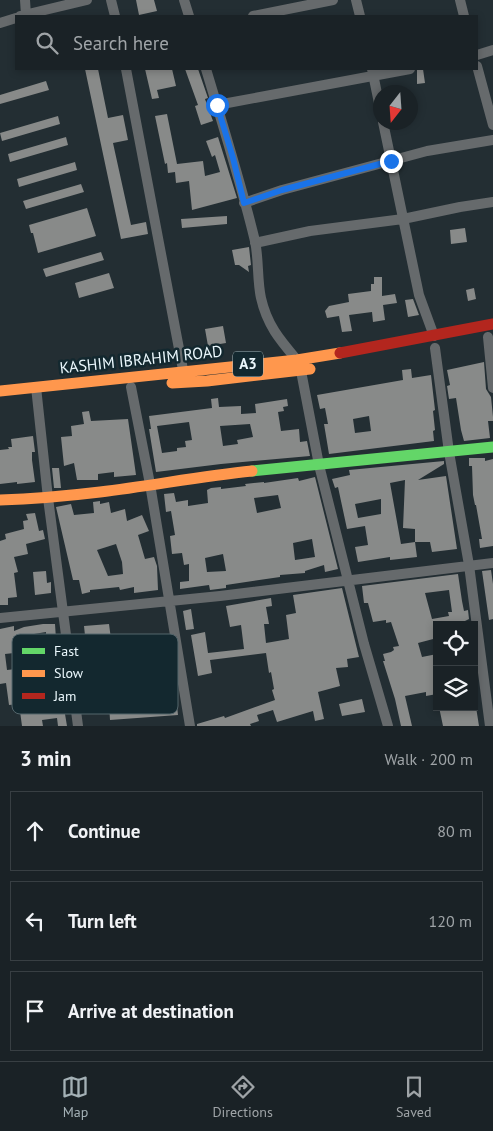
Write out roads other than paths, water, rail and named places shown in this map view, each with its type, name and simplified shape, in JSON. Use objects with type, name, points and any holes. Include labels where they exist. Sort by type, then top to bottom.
[{"type":"main road","name":"KASHIM IBRAHIM ROAD","points":[[299,365],[434,345],[493,324]]},
{"type":"main road","name":"KASHIM IBRAHIM ROAD","points":[[34,395],[185,376],[365,360]]},
{"type":"main road","name":"KASHIM IBRAHIM ROAD","points":[[0,391],[34,395],[131,387],[185,376]]},
{"type":"main road","points":[[0,500],[48,498],[208,476],[493,447]]},
{"type":"street","points":[[21,15],[25,0]]},
{"type":"street","points":[[25,15],[87,0]]},
{"type":"street","points":[[111,0],[115,15]]},
{"type":"street","points":[[184,0],[189,15]]},
{"type":"street","points":[[258,15],[333,0]]},
{"type":"street","points":[[356,0],[360,15]]},
{"type":"street","points":[[460,0],[464,15]]},
{"type":"street","points":[[0,23],[15,18]]},
{"type":"street","points":[[478,55],[493,50]]},
{"type":"street","points":[[126,70],[185,376]]},
{"type":"street","points":[[206,70],[233,158],[255,243],[261,298],[268,322],[275,335],[299,365],[319,465],[364,644],[388,726]]},
{"type":"street","points":[[217,105],[373,72],[398,70]]},
{"type":"street","points":[[478,70],[493,125]]},
{"type":"street","points":[[373,72],[376,85]]},
{"type":"street","points":[[385,130],[419,295],[434,345],[449,452],[469,565],[490,726]]},
{"type":"street","points":[[244,203],[282,190],[427,151],[493,140]]},
{"type":"street","points":[[255,243],[310,231],[403,219],[493,202]]},
{"type":"street","points":[[487,337],[493,388]]},
{"type":"street","points":[[131,387],[150,484],[175,634]]},
{"type":"street","points":[[34,395],[65,634]]},
{"type":"street","points":[[0,618],[169,601],[493,563]]},
{"type":"street","points":[[178,655],[190,726]]}]
